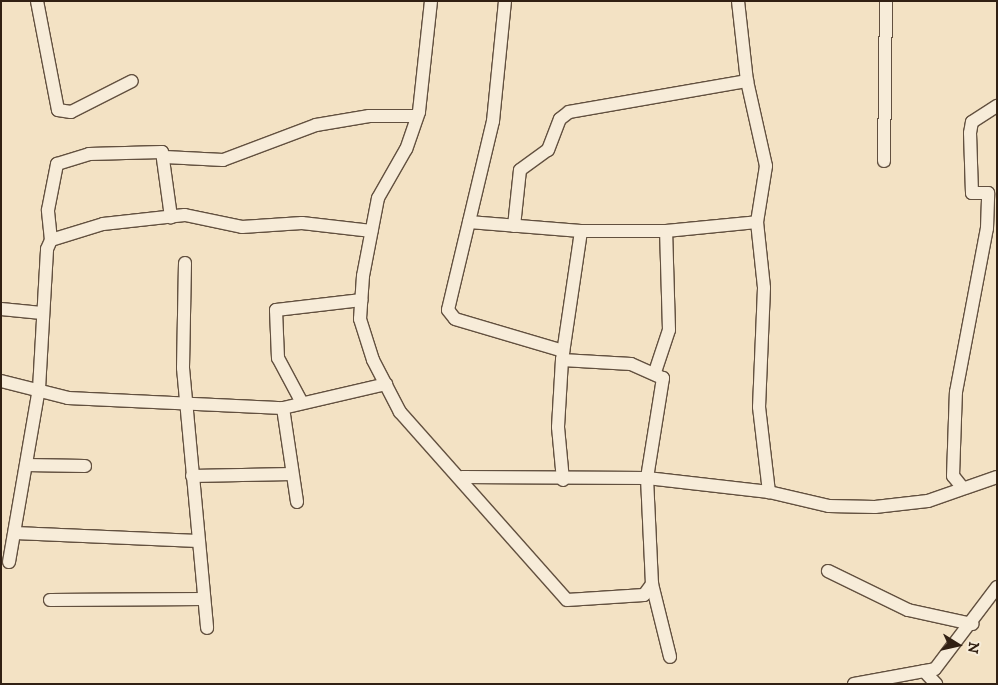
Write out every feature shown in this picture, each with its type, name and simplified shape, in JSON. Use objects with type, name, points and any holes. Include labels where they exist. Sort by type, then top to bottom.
[{"type":"street","points":[[37,1],[58,110],[71,112],[132,81]]},
{"type":"street","points":[[431,1],[432,26],[417,116],[406,149],[378,198],[361,300],[360,319],[386,384],[400,412],[462,477],[507,536],[567,600],[644,595],[652,584]]},
{"type":"street","points":[[505,1],[493,121],[469,222],[450,315],[562,355],[631,364],[634,370],[655,372],[663,378],[647,478],[652,584],[670,656]]},
{"type":"street","points":[[738,1],[747,81],[766,166],[756,222],[764,288],[759,407],[769,492]]},
{"type":"street","points":[[884,161],[886,1]]},
{"type":"street","points":[[514,226],[520,170],[548,150],[560,119],[570,112],[747,81]]},
{"type":"street","points":[[962,487],[952,476],[956,392],[987,228],[988,193],[972,193],[970,133],[972,122],[997,106]]},
{"type":"street","points":[[164,157],[223,160],[316,125],[369,116],[417,116]]},
{"type":"street","points":[[9,562],[39,389],[42,313],[51,240],[48,210],[58,162],[89,154],[158,151],[164,157],[171,216]]},
{"type":"street","points":[[51,240],[103,224],[185,215],[242,227],[302,223],[372,231]]},
{"type":"street","points":[[469,222],[581,231],[666,231],[756,222]]},
{"type":"street","points":[[563,480],[558,427],[562,355],[581,231]]},
{"type":"street","points":[[655,372],[669,330],[666,231]]},
{"type":"street","points":[[185,263],[186,404],[207,628]]},
{"type":"street","points":[[301,402],[278,358],[276,310],[361,300]]},
{"type":"street","points":[[1,309],[42,313]]},
{"type":"street","points":[[1,381],[39,389],[68,398],[283,408],[301,402],[386,384]]},
{"type":"street","points":[[283,408],[297,502]]},
{"type":"street","points":[[26,465],[86,466]]},
{"type":"street","points":[[192,476],[292,474]]},
{"type":"street","points":[[462,477],[563,480],[647,478],[769,492],[829,506],[875,508],[928,500],[997,476]]},
{"type":"street","points":[[14,533],[198,541]]},
{"type":"street","points":[[828,571],[908,610],[972,624]]},
{"type":"street","points":[[924,684],[929,670],[972,624],[995,594]]},
{"type":"street","points":[[50,600],[204,599]]},
{"type":"street","points":[[854,684],[929,670]]},
{"type":"street","points":[[929,670],[936,684]]}]
